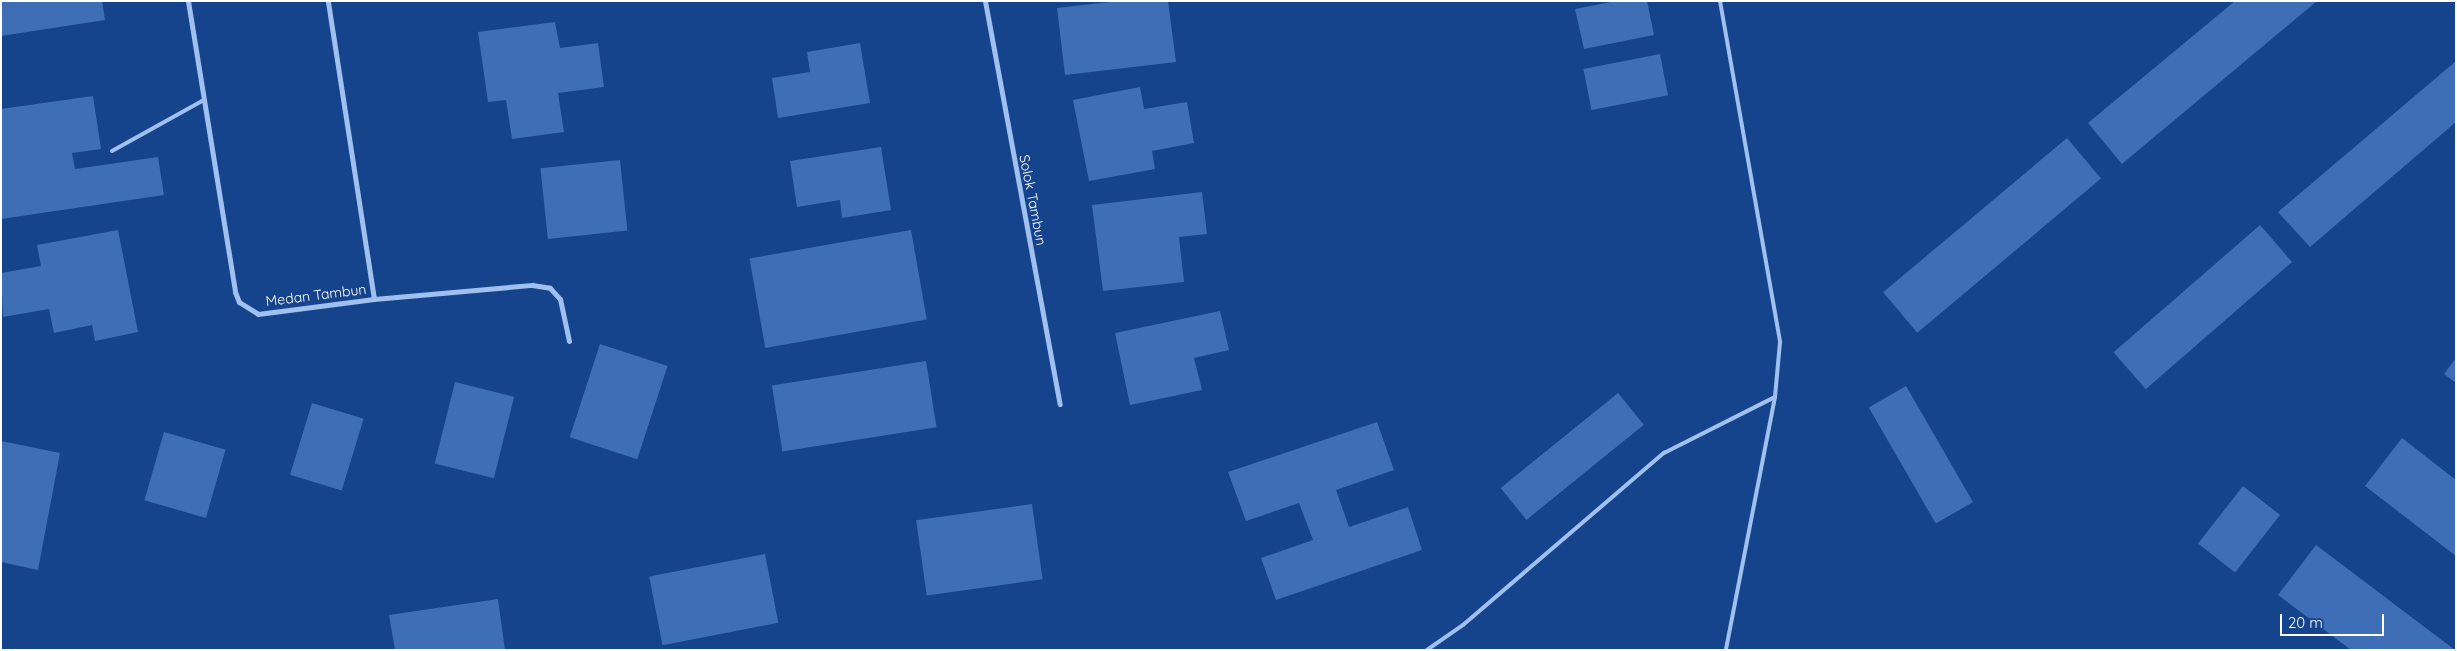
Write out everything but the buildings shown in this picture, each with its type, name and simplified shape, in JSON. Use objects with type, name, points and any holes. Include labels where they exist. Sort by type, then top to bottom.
[{"type":"street","name":"Medan Tambun","points":[[188,1],[239,302],[258,314],[374,299],[328,1]]},
{"type":"street","name":"Solok Tambun","points":[[985,1],[1060,404]]},
{"type":"street","points":[[374,299],[532,285],[550,288],[560,299],[569,341]]},
{"type":"lane","points":[[1720,1],[1780,342],[1775,397],[1726,650]]},
{"type":"lane","points":[[112,152],[204,100]]},
{"type":"lane","points":[[1426,650],[1463,624],[1664,453],[1775,397]]}]
